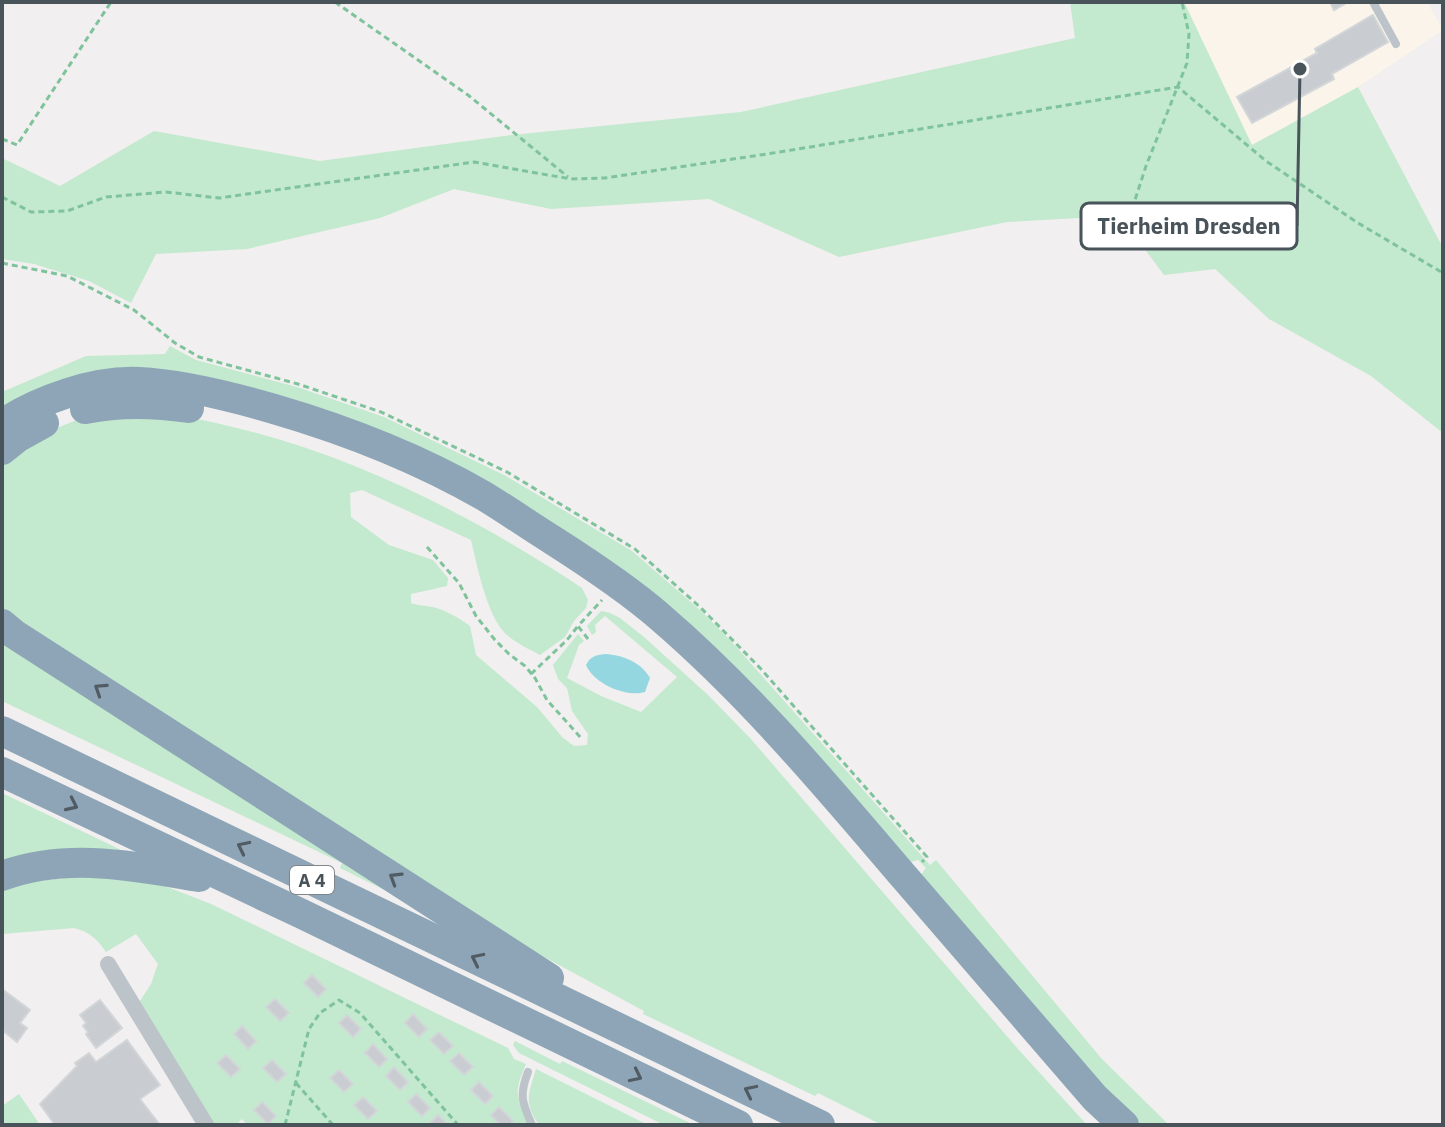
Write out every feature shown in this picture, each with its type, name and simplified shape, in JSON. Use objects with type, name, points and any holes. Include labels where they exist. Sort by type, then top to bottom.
[{"type":"highway","points":[[2,424],[50,398],[94,387],[136,382],[160,384],[249,401],[344,431],[482,495],[576,555],[658,615],[726,678],[837,797],[1095,1098],[1124,1125]]},
{"type":"highway","points":[[2,450],[41,424],[76,411],[122,404],[181,406],[255,420],[349,450],[445,494],[525,541],[662,639],[773,747],[1101,1125]]},
{"type":"highway","points":[[2,624],[523,960],[623,1030]]},
{"type":"highway","name":"A 4","points":[[2,731],[820,1125]]},
{"type":"highway","name":"A 4","points":[[2,772],[738,1125]]},
{"type":"highway","name":"A 4","points":[[2,876],[52,863],[103,863],[237,884]]},
{"type":"street","points":[[108,964],[206,1125]]},
{"type":"lane","points":[[1373,2],[1396,44]]},
{"type":"lane","points":[[528,1072],[522,1087],[522,1101],[532,1125]]},
{"type":"path","points":[[2,139],[17,145],[111,2]]},
{"type":"path","points":[[335,2],[468,95],[571,179]]},
{"type":"path","points":[[1134,229],[1134,203],[1187,63],[1189,34],[1182,2]]},
{"type":"path","points":[[2,197],[31,212],[67,211],[106,197],[166,192],[219,198],[474,162],[571,179],[605,178],[1178,87],[1266,161],[1358,223],[1443,273]]},
{"type":"path","points":[[427,547],[459,583],[476,616],[495,640],[531,674],[547,700],[581,738]]},
{"type":"path","points":[[531,674],[606,596]]},
{"type":"path","points":[[578,626],[588,639]]},
{"type":"path","points":[[285,1125],[309,1029],[320,1013],[339,1000],[360,1013],[458,1125]]},
{"type":"path","points":[[296,1083],[333,1125]]},
{"type":"shaded area","points":[[1184,2],[1427,2],[1443,30],[1358,87],[1252,145]]},
{"type":"green space","points":[[1070,2],[1184,2],[1252,145],[1358,87],[1443,248],[1443,433],[1371,376],[1269,319],[1215,269],[1164,275],[1135,236],[1097,217],[1007,222],[839,257],[709,199],[551,209],[454,189],[380,218],[247,249],[156,254],[131,303],[89,281],[34,264],[2,259],[2,158],[60,186],[154,131],[320,161],[512,135],[741,112],[1075,38]]},
{"type":"green space","points":[[170,346],[196,360],[297,387],[384,417],[506,476],[632,551],[731,641],[930,865],[936,860],[1101,1058],[1169,1125],[1136,1125],[921,875],[926,868],[918,860],[911,862],[663,609],[279,401],[2,409],[2,392],[86,356],[165,354]]},
{"type":"green space","points":[[162,413],[274,438],[381,477],[484,528],[582,588],[588,600],[586,608],[565,637],[540,655],[511,638],[497,622],[483,587],[471,540],[362,490],[350,493],[351,517],[389,545],[433,560],[448,578],[447,586],[411,594],[411,603],[442,610],[470,626],[476,655],[537,707],[563,738],[574,746],[587,745],[588,734],[572,711],[567,688],[558,679],[553,665],[578,634],[584,641],[579,645],[567,678],[641,712],[677,677],[605,616],[595,625],[596,632],[592,635],[587,626],[601,611],[620,618],[644,637],[750,738],[1087,1125],[882,1125],[818,1093],[815,1096],[643,1014],[644,1011],[522,945],[2,617],[2,460],[45,433],[79,419]]},
{"type":"green space","points":[[2,631],[443,919],[340,868],[342,863],[2,701]]},
{"type":"green space","points":[[2,793],[138,858],[2,868]]},
{"type":"green space","points":[[80,876],[144,881],[211,904],[508,1048],[514,1059],[526,1064],[518,1095],[530,1125],[247,1125],[242,1119],[236,1125],[212,1125],[138,1004],[151,984],[158,964],[136,934],[106,952],[93,937],[74,928],[2,934],[2,889],[23,883]]},
{"type":"green space","points":[[515,1041],[694,1125],[664,1125],[519,1053],[513,1045]]},
{"type":"green space","points":[[536,1069],[648,1125],[539,1125],[529,1104]]},
{"type":"green space","points":[[19,1094],[40,1125],[2,1125],[2,1106]]},
{"type":"water","points":[[607,654],[626,658],[642,668],[650,678],[645,692],[629,693],[611,688],[590,672],[586,665],[592,657]]},
{"type":"building","points":[[1330,2],[1348,2],[1334,10]]},
{"type":"building","points":[[1373,15],[1388,42],[1332,74],[1334,79],[1252,123],[1237,97],[1317,53],[1315,49]]},
{"type":"building","points":[[312,975],[326,989],[318,997],[304,983]]},
{"type":"building","points":[[2,989],[30,1010],[20,1023],[27,1028],[17,1042],[2,1030]]},
{"type":"building","points":[[275,999],[289,1013],[280,1021],[266,1007]]},
{"type":"building","points":[[100,1000],[122,1028],[96,1048],[86,1034],[88,1032],[83,1026],[86,1023],[80,1015]]},
{"type":"building","points":[[413,1014],[427,1029],[419,1037],[405,1023]]},
{"type":"building","points":[[347,1015],[361,1029],[353,1037],[339,1023]]},
{"type":"building","points":[[242,1026],[256,1041],[248,1049],[234,1034]]},
{"type":"building","points":[[439,1032],[453,1046],[444,1054],[430,1040]]},
{"type":"building","points":[[127,1040],[160,1085],[140,1099],[160,1125],[55,1125],[40,1104],[77,1066],[75,1063],[89,1053],[96,1062]]},
{"type":"building","points":[[373,1044],[387,1059],[379,1067],[365,1053]]},
{"type":"building","points":[[459,1053],[473,1067],[464,1075],[450,1061]]},
{"type":"building","points":[[226,1055],[240,1069],[231,1077],[217,1063]]},
{"type":"building","points":[[272,1060],[286,1074],[277,1082],[263,1068]]},
{"type":"building","points":[[394,1067],[408,1082],[400,1090],[386,1076]]},
{"type":"building","points":[[339,1070],[353,1084],[344,1092],[330,1078]]},
{"type":"building","points":[[479,1082],[493,1096],[485,1104],[471,1090]]},
{"type":"building","points":[[416,1094],[430,1108],[422,1116],[408,1102]]},
{"type":"building","points":[[363,1097],[377,1111],[368,1119],[354,1105]]},
{"type":"building","points":[[262,1102],[276,1116],[268,1124],[254,1110]]},
{"type":"building","points":[[499,1107],[513,1121],[509,1125],[500,1125],[491,1115]]},
{"type":"building","points":[[438,1115],[448,1125],[430,1123]]},
{"type":"place","name":"Tierheim Dresden","points":[[1300,69]]}]
